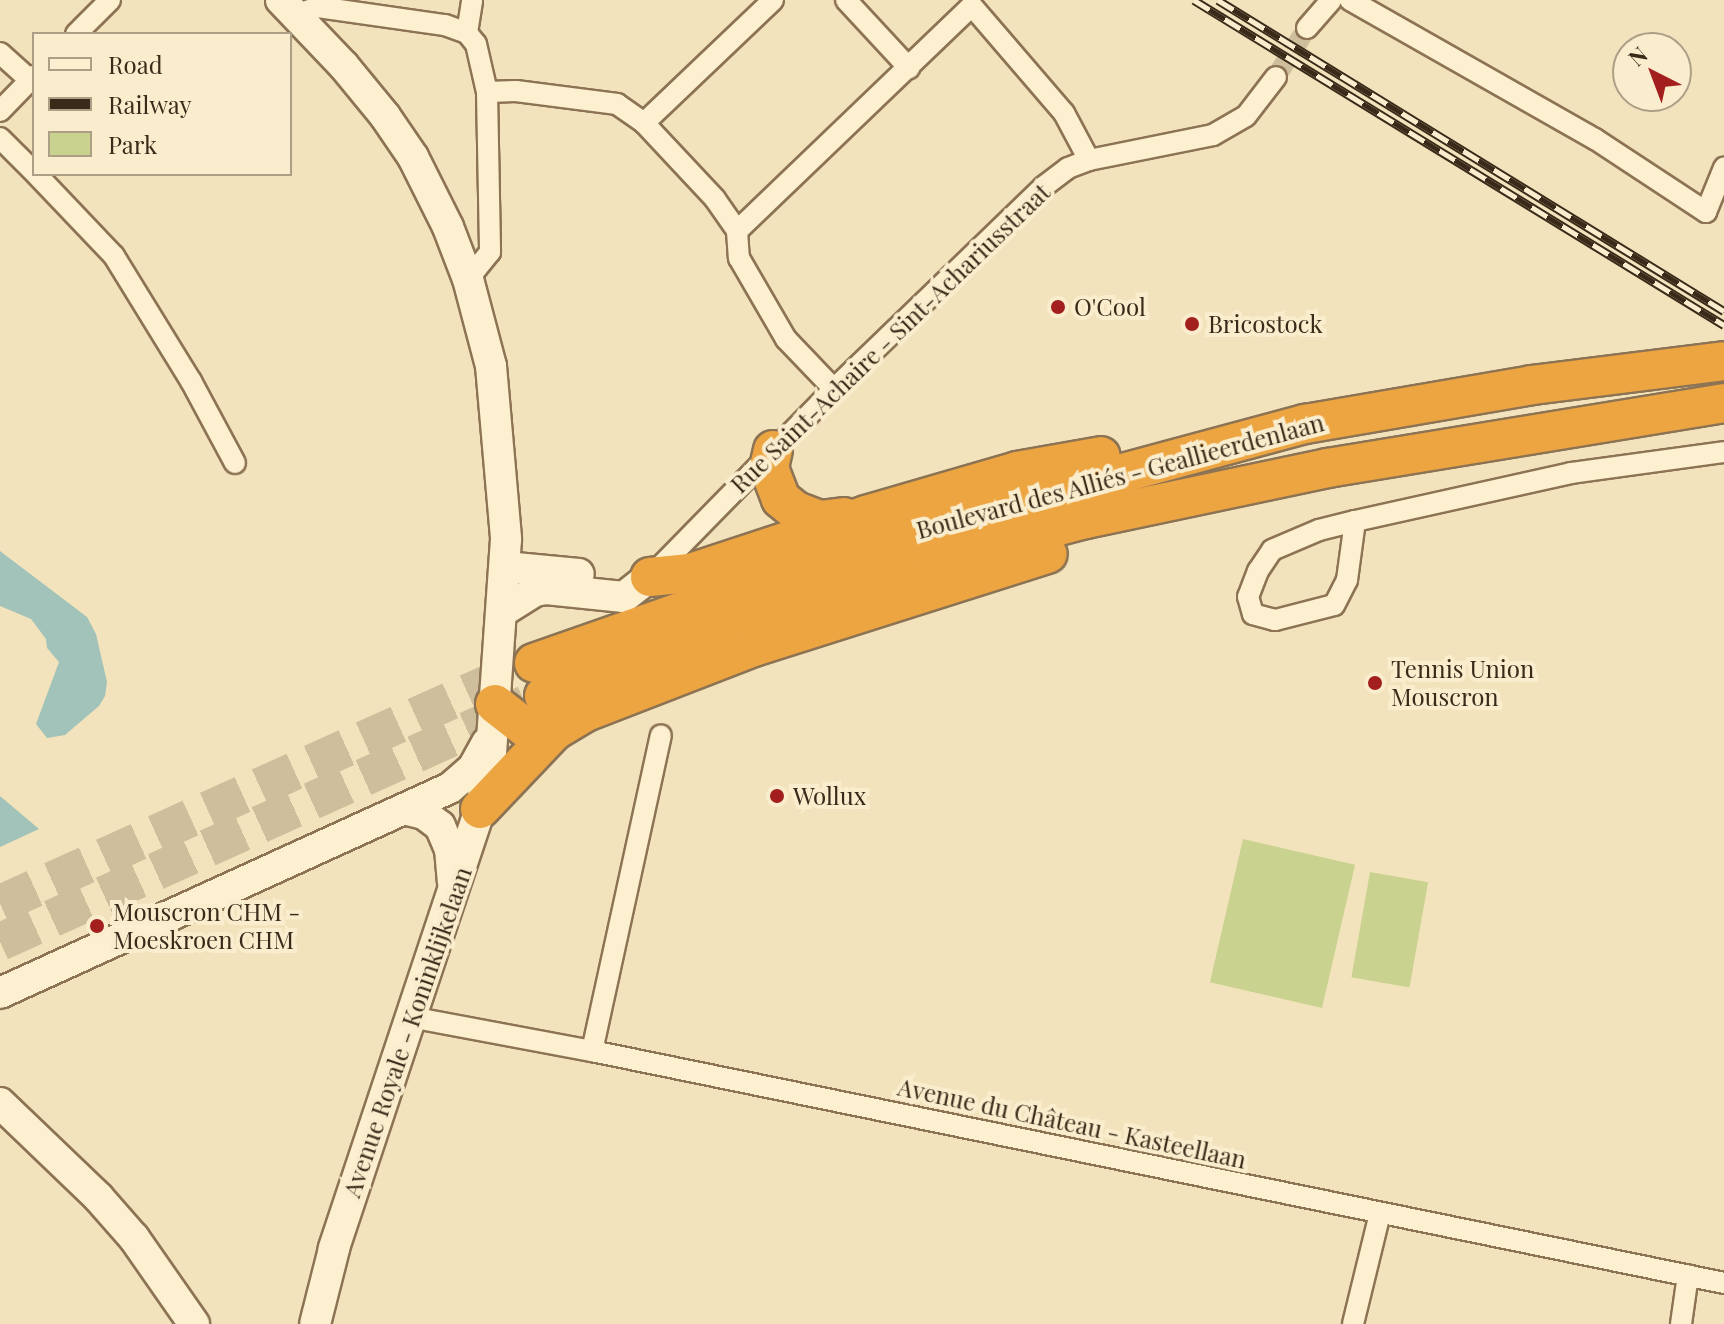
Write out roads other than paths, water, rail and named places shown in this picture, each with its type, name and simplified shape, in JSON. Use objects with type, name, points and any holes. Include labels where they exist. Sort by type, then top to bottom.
[{"type":"highway","name":"Boulevard des Alliés - Geallieerdenlaan","points":[[544,697],[923,527],[1305,424],[1532,385],[1724,361]]},
{"type":"highway","name":"Boulevard des Alliés - Geallieerdenlaan","points":[[544,697],[586,712],[754,647],[1159,520],[1199,495],[1562,427],[1724,403]]},
{"type":"highway","points":[[650,577],[690,573],[866,515],[1017,471],[1178,441],[1305,424]]},
{"type":"highway","points":[[773,450],[769,468],[781,499],[796,511],[820,520],[866,515]]},
{"type":"highway","points":[[492,721],[536,732],[544,697]]},
{"type":"highway","points":[[480,809],[544,697]]},
{"type":"main road","name":"Avenue Royale - Koninklijkelaan","points":[[288,8],[344,66],[399,136],[448,227],[468,279],[491,366],[501,458],[505,567],[490,767],[480,809],[334,1249],[315,1324]]},
{"type":"main road","points":[[505,567],[626,579],[650,577]]},
{"type":"main road","name":"Rue Saint-Achaire - Sint-Achariusstraat","points":[[503,611],[535,591],[546,589],[624,597],[650,577]]},
{"type":"main road","points":[[0,993],[407,810],[463,779],[492,721]]},
{"type":"main road","points":[[407,810],[424,814],[440,826],[450,849],[453,884]]},
{"type":"main road","points":[[0,1103],[98,1197],[150,1260],[194,1324]]},
{"type":"street","points":[[78,32],[110,0]]},
{"type":"street","points":[[467,33],[472,0]]},
{"type":"street","points":[[644,123],[773,0]]},
{"type":"street","points":[[846,0],[909,68]]},
{"type":"street","points":[[1307,28],[1331,0]]},
{"type":"street","points":[[1350,0],[1595,139],[1706,212],[1724,168]]},
{"type":"street","points":[[737,231],[972,6],[1064,113],[1089,160]]},
{"type":"street","points":[[288,8],[318,7],[445,25],[467,33],[479,52],[487,92],[490,252],[468,279]]},
{"type":"street","points":[[0,53],[32,78],[0,111]]},
{"type":"street","name":"Rue Saint-Achaire - Sint-Achariusstraat","points":[[650,577],[834,389],[1043,187],[1068,168],[1089,160],[1213,135],[1246,116],[1276,77]]},
{"type":"street","points":[[487,92],[516,91],[617,104],[644,123],[715,199],[737,231],[739,258],[786,339],[834,389]]},
{"type":"street","points":[[0,138],[32,170]]},
{"type":"street","points":[[38,176],[114,256],[191,381],[235,463]]},
{"type":"street","points":[[1355,521],[1347,580],[1334,605],[1275,620],[1253,614],[1248,597],[1258,571],[1272,550],[1319,530],[1355,521],[1571,473],[1724,452]]},
{"type":"street","points":[[592,1051],[661,735]]},
{"type":"street","name":"Avenue du Château - Kasteellaan","points":[[410,1017],[592,1051],[1724,1283]]},
{"type":"street","points":[[1353,1324],[1380,1213]]},
{"type":"street","points":[[1681,1324],[1688,1275]]},
{"type":"water","points":[[0,551],[87,617],[96,634],[107,682],[105,696],[99,706],[65,735],[47,738],[36,724],[59,662],[47,648],[46,639],[31,619],[0,606]]},
{"type":"water","points":[[0,796],[39,829],[0,847]]},
{"type":"tunnel","points":[[1276,77],[1307,28]]},
{"type":"tunnel","points":[[0,904],[534,663]]},
{"type":"tunnel","points":[[0,942],[526,704]]},
{"type":"railway","points":[[1194,0],[1724,325]]},
{"type":"railway","points":[[1218,0],[1724,311]]},
{"type":"place","name":"O'Cool","points":[[1058,307]]},
{"type":"place","name":"Bricostock","points":[[1192,324]]},
{"type":"place","name":"Tennis Union Mouscron","points":[[1375,683]]},
{"type":"place","name":"Wollux","points":[[777,796]]},
{"type":"place","name":"Mouscron CHM - Moeskroen CHM","points":[[97,926]]}]
